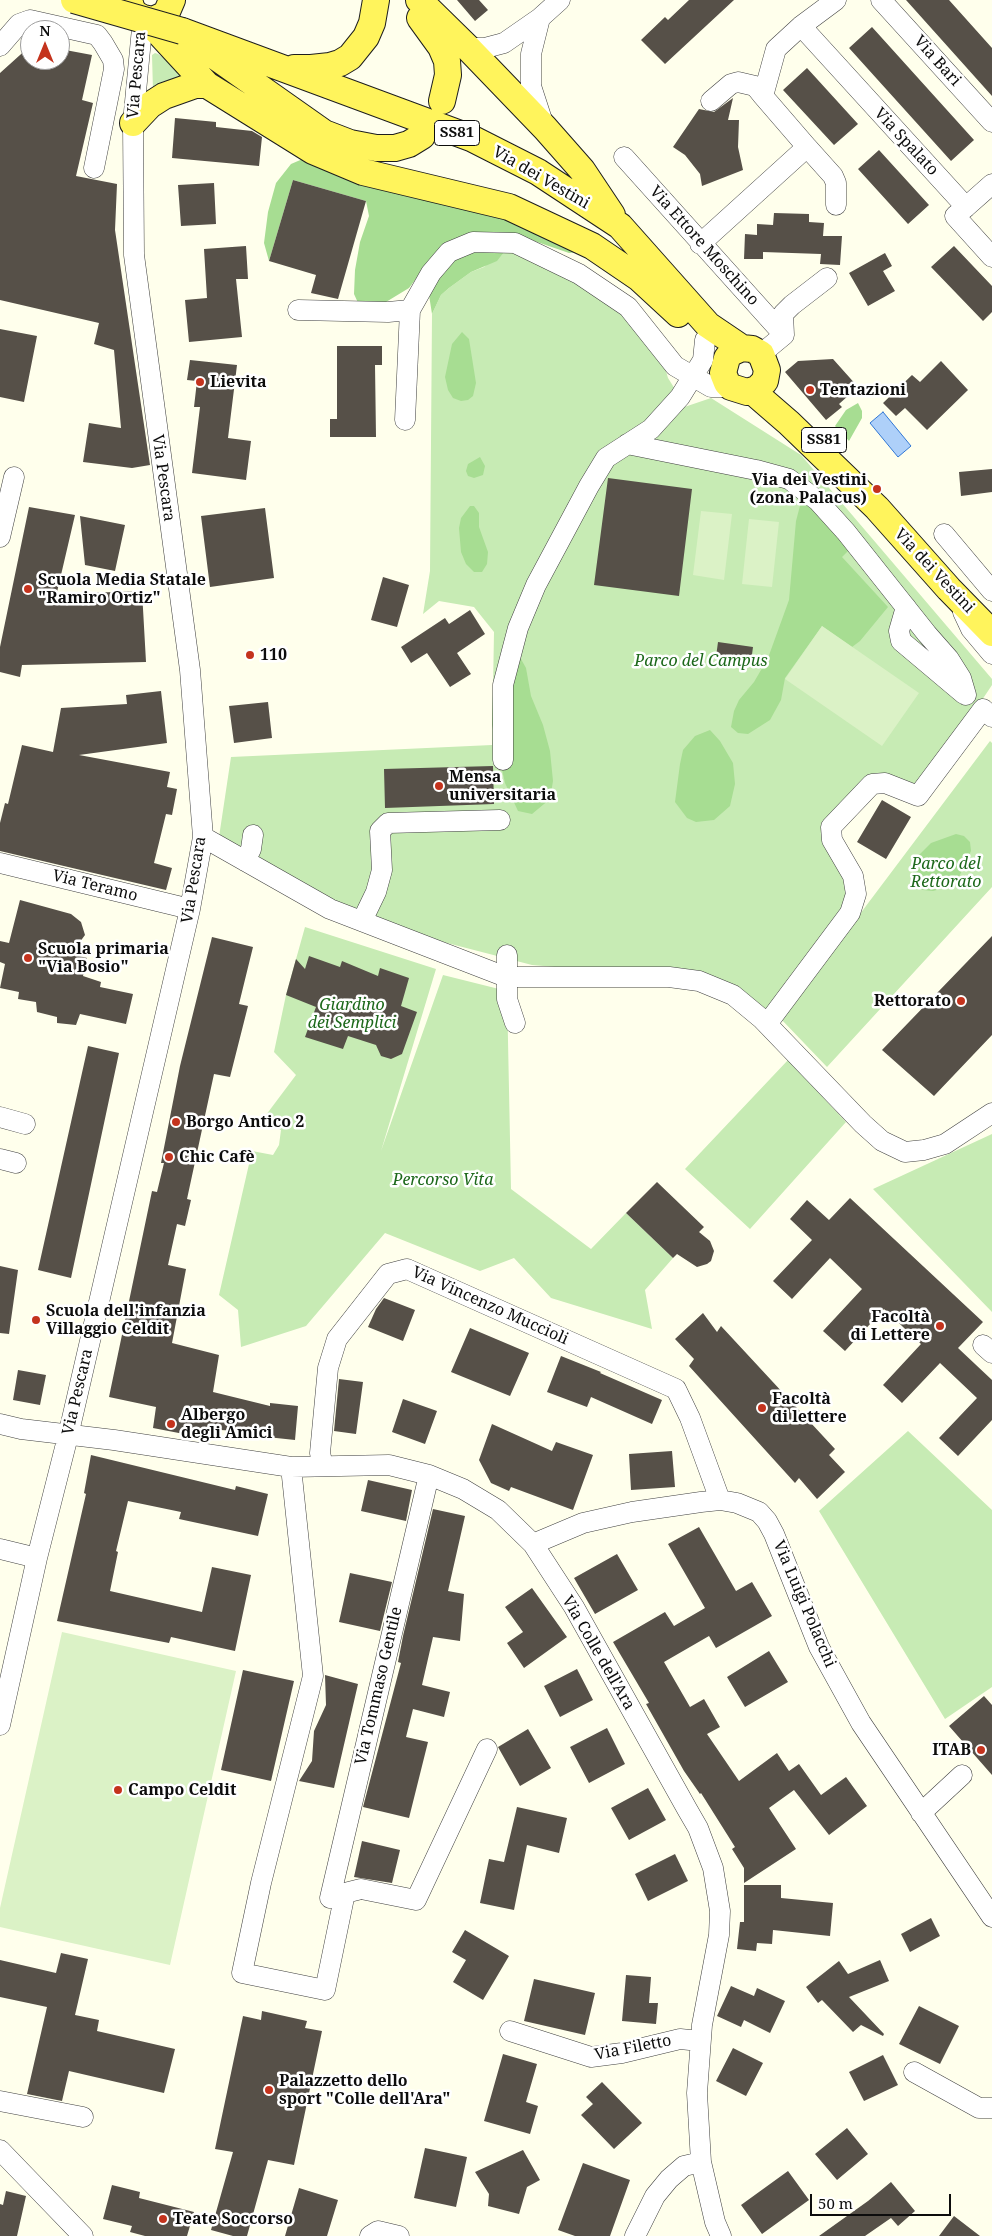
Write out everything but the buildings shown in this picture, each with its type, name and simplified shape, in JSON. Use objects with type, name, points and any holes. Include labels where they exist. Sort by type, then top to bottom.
[{"type":"main road","name":"SS81","points":[[74,0],[182,31]]},
{"type":"main road","points":[[140,13],[153,20],[166,14],[172,0]]},
{"type":"main road","points":[[280,67],[311,68],[330,66],[350,57],[366,37],[376,8],[376,0]]},
{"type":"main road","points":[[407,0],[442,47],[447,61],[448,75],[442,101]]},
{"type":"main road","points":[[419,0],[545,128],[582,170],[620,226]]},
{"type":"main road","points":[[140,13],[207,84],[313,151],[367,160],[509,207],[592,246],[639,278],[705,340]]},
{"type":"main road","name":"Via dei Vestini","points":[[182,31],[470,138],[538,172],[620,226],[697,313],[722,336],[743,369]]},
{"type":"main road","points":[[182,31],[237,73],[324,133],[350,143],[367,160]]},
{"type":"main road","points":[[132,123],[150,105],[164,96],[196,85],[207,84]]},
{"type":"main road","points":[[367,160],[409,144],[422,136]]},
{"type":"main road","name":"Via dei Vestini","points":[[697,313],[705,340],[743,369],[850,469],[877,508],[992,633]]},
{"type":"street","points":[[97,35],[104,0]]},
{"type":"street","points":[[468,48],[485,48],[504,43],[540,18],[560,0]]},
{"type":"street","points":[[763,96],[776,48],[801,26],[836,0]]},
{"type":"street","name":"Via Bari","points":[[881,0],[992,122]]},
{"type":"street","name":"Via Pescara","points":[[0,1725],[37,1558],[68,1436],[190,909],[203,837],[190,670],[134,255],[132,123],[140,13]]},
{"type":"street","points":[[540,18],[531,54],[531,86],[545,128]]},
{"type":"street","points":[[0,46],[19,24],[30,20],[97,35],[109,51],[114,69],[94,168]]},
{"type":"street","name":"Via Spalato","points":[[801,26],[966,207]]},
{"type":"street","points":[[711,101],[731,84],[738,82],[755,86],[833,176],[836,183],[836,205]]},
{"type":"street","points":[[700,244],[807,147]]},
{"type":"street","name":"Via Ettore Moschino","points":[[624,157],[700,244],[784,334]]},
{"type":"street","points":[[992,184],[955,216],[992,257]]},
{"type":"street","points":[[405,420],[410,310],[431,272],[449,252],[473,242],[515,243],[579,274],[628,307],[675,366],[695,379],[716,373],[743,369],[784,334],[784,314],[792,305],[827,278]]},
{"type":"street","points":[[298,310],[388,312],[410,310]]},
{"type":"street","points":[[503,760],[503,685],[518,628],[536,585],[588,486],[606,458],[651,428],[680,397],[695,379],[703,360],[705,340]]},
{"type":"street","points":[[627,444],[756,470],[789,479],[823,507],[846,532],[949,659],[961,678],[966,695],[988,713],[918,796],[884,782],[872,784],[831,827],[832,840],[853,876],[856,894],[850,914],[767,1024]]},
{"type":"street","points":[[0,537],[14,477]]},
{"type":"street","points":[[944,534],[988,586],[958,598],[971,629],[992,654]]},
{"type":"street","points":[[362,921],[376,892],[382,870],[380,831],[388,823],[500,820]]},
{"type":"street","points":[[245,861],[251,849],[253,835]]},
{"type":"street","points":[[203,837],[330,909],[506,977],[669,977],[699,981],[733,995],[767,1024],[863,1124],[882,1141],[905,1152],[924,1150],[945,1144],[992,1113]]},
{"type":"street","name":"Via Teramo","points":[[0,863],[190,909]]},
{"type":"street","points":[[507,956],[507,999],[515,1022]]},
{"type":"street","points":[[0,1117],[25,1124]]},
{"type":"street","name":"Via Vincenzo Muccioli","points":[[322,1466],[320,1453],[328,1368],[337,1339],[388,1274],[407,1269],[676,1389],[690,1418],[720,1500]]},
{"type":"street","name":"Via Colle dell'Ara","points":[[0,1424],[22,1430],[114,1440],[291,1467],[389,1465],[429,1475],[463,1489],[498,1510],[533,1544],[574,1607],[698,1828],[708,1852],[718,1886],[719,1935],[700,2041],[697,2093],[701,2162],[715,2222],[721,2236]]},
{"type":"street","points":[[291,1467],[314,1676],[262,1883],[242,1973],[325,1990],[345,1893],[361,1889],[416,1900],[487,1749]]},
{"type":"street","name":"Via Tommaso Gentile","points":[[330,1898],[429,1475]]},
{"type":"street","name":"Via Luigi Polacchi","points":[[533,1544],[583,1523],[632,1512],[720,1500],[748,1506],[759,1512],[767,1521],[818,1647],[861,1723],[992,1917]]},
{"type":"street","points":[[0,1549],[37,1558]]},
{"type":"street","points":[[921,1813],[962,1775]]},
{"type":"street","name":"Via Filetto","points":[[510,2031],[591,2057],[622,2053],[680,2039],[700,2041]]},
{"type":"street","points":[[914,2072],[979,2108],[992,2108]]},
{"type":"street","points":[[0,2101],[83,2117]]},
{"type":"street","points":[[0,2150],[83,2236]]},
{"type":"street","points":[[635,2236],[643,2217],[669,2180],[684,2166],[701,2162]]},
{"type":"street","points":[[370,2236],[378,2231],[398,2236]]},
{"type":"green space","points":[[155,53],[193,78],[153,91],[152,55]]},
{"type":"green space","points":[[305,158],[490,206],[579,252],[569,253],[517,235],[497,261],[471,272],[441,295],[432,314],[429,295],[418,276],[409,288],[386,302],[359,305],[354,294],[355,270],[360,242],[369,216],[366,201],[293,180],[269,261],[264,243],[268,212],[276,183],[291,164]]},
{"type":"green space","name":"Parco del Campus","points":[[509,247],[607,298],[663,361],[668,378],[678,394],[652,418],[711,398],[801,455],[992,679],[992,685],[918,796],[872,784],[831,827],[856,894],[767,1024],[733,995],[669,977],[532,965],[362,921],[219,837],[231,757],[492,745],[494,632],[474,607],[439,601],[423,614],[430,571],[432,314],[441,295],[449,288],[471,272],[484,267]]},
{"type":"green space","points":[[462,332],[469,339],[476,383],[473,396],[468,400],[461,401],[453,398],[448,390],[445,377],[452,344]]},
{"type":"green space","points":[[858,403],[862,411],[862,418],[849,441],[835,426],[846,410]]},
{"type":"green space","points":[[480,457],[485,466],[483,475],[474,478],[468,476],[466,471],[468,464]]},
{"type":"green space","points":[[801,502],[814,507],[852,547],[842,557],[888,607],[860,641],[852,647],[822,626],[785,678],[781,700],[770,720],[748,734],[738,733],[731,727],[734,711],[739,700],[754,682],[768,658],[789,600],[796,521]]},
{"type":"green space","points":[[470,506],[474,506],[479,513],[479,527],[488,552],[487,564],[482,572],[474,572],[466,564],[461,552],[459,528],[461,518]]},
{"type":"green space","points":[[701,511],[732,514],[724,580],[693,575]]},
{"type":"green space","points":[[749,519],[779,522],[772,587],[742,584]]},
{"type":"green space","points":[[822,626],[919,693],[882,746],[785,679]]},
{"type":"green space","points":[[517,652],[526,668],[531,696],[543,725],[550,751],[553,781],[550,799],[532,814],[518,811],[505,783],[492,725],[493,694],[501,675]]},
{"type":"green space","points":[[710,730],[720,741],[733,763],[735,784],[730,806],[714,820],[696,822],[687,818],[675,802],[680,764],[683,750],[695,736]]},
{"type":"green space","name":"Parco del Rettorato","points":[[990,741],[992,743],[992,887],[827,1067],[781,1019]]},
{"type":"green space","points":[[956,834],[964,836],[970,842],[971,851],[959,877],[944,888],[933,891],[923,890],[914,885],[912,876],[918,856],[931,843]]},
{"type":"green space","points":[[305,927],[436,969],[381,1151],[443,975],[507,991],[511,1189],[591,1249],[626,1213],[673,1258],[645,1290],[652,1329],[551,1298],[514,1258],[480,1271],[385,1233],[306,1326],[241,1347],[238,1310],[219,1295],[252,1151],[273,1155],[279,1145],[281,1130],[263,1119],[296,1075],[274,1052],[286,995]]},
{"type":"green space","points":[[788,1060],[846,1122],[750,1229],[685,1169]]},
{"type":"green space","points":[[992,1134],[992,1312],[873,1189]]},
{"type":"green space","points":[[908,1431],[992,1510],[992,1687],[945,1719],[819,1511]]},
{"type":"green space","name":"Campo Celdit","points":[[62,1632],[236,1671],[170,1965],[0,1927],[0,1908]]},
{"type":"water","points":[[883,412],[911,446],[898,457],[870,423]]},
{"type":"place","name":"Lievita","points":[[200,382]]},
{"type":"place","name":"Tentazioni","points":[[810,390]]},
{"type":"place","name":"Via dei Vestini (zona Palacus)","points":[[877,489]]},
{"type":"place","name":"Scuola Media Statale \"Ramiro Ortiz\"","points":[[28,589]]},
{"type":"place","name":"110","points":[[250,655]]},
{"type":"place","name":"Mensa universitaria","points":[[439,786]]},
{"type":"place","name":"Scuola primaria \"Via Bosio\"","points":[[28,958]]},
{"type":"place","name":"Rettorato","points":[[961,1001]]},
{"type":"place","name":"Borgo Antico 2","points":[[176,1122]]},
{"type":"place","name":"Chic Cafè","points":[[169,1157]]},
{"type":"place","name":"Scuola dell'infanzia Villaggio Celdit","points":[[36,1320]]},
{"type":"place","name":"Facoltà di Lettere","points":[[940,1326]]},
{"type":"place","name":"Facoltà di lettere","points":[[762,1408]]},
{"type":"place","name":"Albergo degli Amici","points":[[171,1424]]},
{"type":"place","name":"ITAB","points":[[981,1750]]},
{"type":"place","name":"Campo Celdit","points":[[118,1790]]},
{"type":"place","name":"Palazzetto dello sport \"Colle dell'Ara\"","points":[[269,2090]]},
{"type":"place","name":"Teate Soccorso","points":[[163,2219]]},
{"type":"park label","name":"Giardino dei Semplici","points":[[352,1014]]},
{"type":"park label","name":"Percorso Vita","points":[[443,1180]]}]
